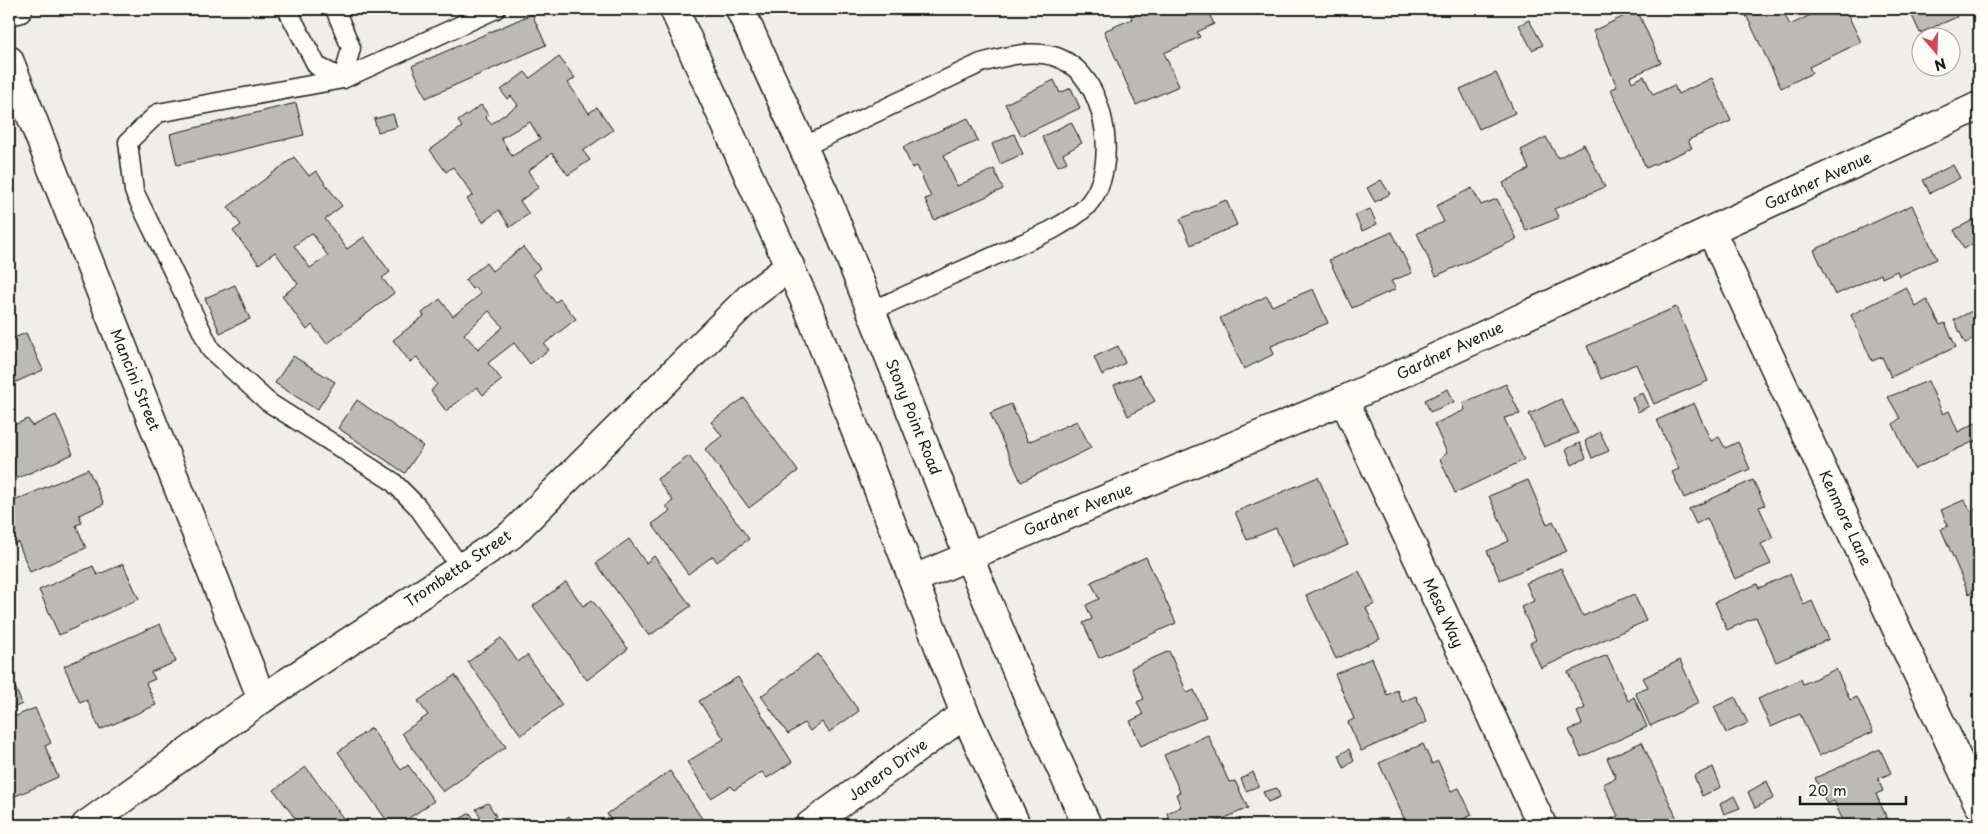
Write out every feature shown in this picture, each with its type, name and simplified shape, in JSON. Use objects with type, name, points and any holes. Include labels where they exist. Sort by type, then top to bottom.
[{"type":"street","points":[[9,10],[18,9]]},
{"type":"street","points":[[674,9],[810,310],[965,714],[1016,825]]},
{"type":"street","name":"Stony Point Road","points":[[740,9],[828,202],[968,555],[1019,676],[1087,825]]},
{"type":"street","name":"Mancini Street","points":[[9,60],[262,699]]},
{"type":"street","name":"Gardner Avenue","points":[[914,579],[1344,400],[1979,106]]},
{"type":"street","name":"Kenmore Lane","points":[[1711,231],[1979,805]]},
{"type":"street","name":"Trombetta Street","points":[[86,825],[262,699],[511,535],[751,296],[790,266]]},
{"type":"street","name":"Mesa Way","points":[[1344,400],[1542,825]]},
{"type":"street","name":"Janero Drive","points":[[810,825],[965,714]]},
{"type":"lane","points":[[287,9],[317,66],[343,80]]},
{"type":"lane","points":[[335,9],[352,48],[343,80]]},
{"type":"lane","points":[[462,568],[417,506],[392,480],[268,402],[211,350],[134,191],[128,142],[158,113],[343,80],[496,9]]},
{"type":"lane","points":[[803,147],[981,63],[1006,56],[1031,54],[1052,56],[1070,63],[1084,76],[1094,94],[1103,125],[1107,154],[1099,188],[1090,202],[1079,213],[1050,231],[871,311]]},
{"type":"building","points":[[1139,9],[1207,9],[1214,24],[1197,32],[1200,37],[1164,53],[1179,86],[1136,105],[1104,31],[1132,19],[1130,13]]},
{"type":"building","points":[[1754,9],[1770,9],[1771,11],[1782,9],[1790,25],[1823,9],[1845,9],[1861,42],[1809,67],[1812,73],[1781,88],[1745,13]]},
{"type":"building","points":[[1909,9],[1953,9],[1957,17],[1932,28],[1918,28]]},
{"type":"building","points":[[1637,10],[1661,63],[1630,77],[1632,82],[1644,76],[1653,95],[1674,85],[1678,94],[1712,78],[1731,121],[1688,140],[1692,148],[1646,168],[1611,89],[1617,87],[1593,31]]},
{"type":"building","points":[[532,14],[546,45],[426,98],[412,66]]},
{"type":"building","points":[[1529,20],[1543,45],[1532,50],[1519,25]]},
{"type":"building","points":[[559,57],[575,78],[568,83],[589,113],[597,107],[613,130],[583,151],[590,160],[568,175],[552,153],[528,171],[539,187],[520,201],[529,214],[510,227],[499,210],[483,222],[467,199],[473,195],[453,167],[446,172],[430,150],[462,127],[458,121],[481,105],[488,114],[485,117],[491,124],[518,105],[511,96],[507,99],[501,90],[525,72],[530,78]],"holes":[[[530,122],[540,139],[512,156],[501,138]]]},
{"type":"building","points":[[1496,73],[1515,113],[1479,129],[1460,89]]},
{"type":"building","points":[[1054,80],[1060,93],[1071,88],[1080,108],[1021,136],[1005,104]]},
{"type":"building","points":[[296,103],[304,135],[177,165],[170,134]]},
{"type":"building","points":[[393,114],[397,127],[378,132],[374,119]]},
{"type":"building","points":[[968,118],[978,141],[944,155],[957,186],[994,169],[1003,189],[934,220],[925,199],[931,197],[917,166],[912,168],[903,147]]},
{"type":"building","points":[[1071,122],[1082,143],[1063,154],[1067,162],[1058,166],[1042,137]]},
{"type":"building","points":[[1014,134],[1023,154],[1000,164],[992,144]]},
{"type":"building","points":[[1546,137],[1558,158],[1584,144],[1605,187],[1554,209],[1559,218],[1526,231],[1503,183],[1529,169],[1521,150]]},
{"type":"building","points":[[294,157],[309,176],[316,171],[342,206],[325,219],[347,249],[364,237],[390,272],[382,278],[394,293],[327,344],[312,325],[307,330],[282,296],[298,284],[275,252],[259,264],[233,231],[241,225],[228,207]],"holes":[[[312,233],[328,256],[310,268],[294,246]]]},
{"type":"building","points":[[1953,165],[1960,178],[1930,193],[1923,180]]},
{"type":"building","points":[[1381,180],[1390,194],[1375,202],[1367,188]]},
{"type":"building","points":[[1472,188],[1481,205],[1497,199],[1517,239],[1436,276],[1417,233],[1444,222],[1436,206]]},
{"type":"building","points":[[1226,200],[1237,225],[1191,245],[1180,219]]},
{"type":"building","points":[[1912,205],[1937,259],[1899,276],[1897,271],[1882,278],[1881,274],[1835,295],[1814,250]]},
{"type":"building","points":[[1370,209],[1377,224],[1362,231],[1355,215]]},
{"type":"building","points":[[1975,219],[1979,227],[1979,240],[1964,249],[1954,230]]},
{"type":"building","points":[[1392,232],[1412,273],[1391,281],[1396,289],[1352,308],[1329,260]]},
{"type":"building","points":[[523,247],[540,268],[533,274],[555,302],[560,299],[576,319],[544,344],[549,350],[530,364],[514,343],[488,363],[502,380],[483,395],[477,387],[446,411],[431,391],[437,384],[417,357],[410,362],[393,340],[424,316],[422,313],[440,299],[453,316],[481,294],[475,287],[472,289],[465,280],[486,263],[492,271]],"holes":[[[489,311],[503,327],[478,349],[464,334]]]},
{"type":"building","points":[[235,285],[250,319],[220,333],[205,298]]},
{"type":"building","points":[[1906,287],[1916,307],[1927,300],[1940,325],[1945,323],[1956,347],[1891,377],[1882,357],[1872,361],[1851,315]]},
{"type":"building","points":[[1313,289],[1328,323],[1271,346],[1274,354],[1244,369],[1220,318],[1267,296],[1272,306]]},
{"type":"building","points":[[1676,307],[1708,381],[1654,404],[1636,364],[1601,379],[1587,346]]},
{"type":"building","points":[[1974,310],[1979,322],[1979,337],[1965,343],[1954,320]]},
{"type":"building","points":[[26,333],[43,370],[9,385],[9,340]]},
{"type":"building","points":[[1118,346],[1125,363],[1102,375],[1094,357]]},
{"type":"building","points":[[293,356],[335,382],[317,410],[275,383]]},
{"type":"building","points":[[1140,375],[1155,401],[1128,416],[1114,385]]},
{"type":"building","points":[[1928,381],[1943,414],[1949,411],[1958,432],[1979,421],[1979,439],[1914,469],[1893,424],[1900,418],[1888,397]]},
{"type":"building","points":[[1506,384],[1520,414],[1504,418],[1524,460],[1455,493],[1440,459],[1447,453],[1434,424],[1465,410],[1463,403]]},
{"type":"building","points":[[1448,389],[1454,402],[1430,412],[1425,400]]},
{"type":"building","points":[[1643,393],[1649,406],[1638,412],[1632,397]]},
{"type":"building","points":[[744,398],[798,471],[749,508],[705,449],[722,436],[711,422]]},
{"type":"building","points":[[1561,399],[1578,433],[1544,447],[1529,414]]},
{"type":"building","points":[[357,400],[423,446],[405,473],[338,428]]},
{"type":"building","points":[[1694,403],[1711,441],[1719,437],[1725,448],[1738,442],[1750,469],[1684,498],[1672,472],[1679,469],[1657,420]]},
{"type":"building","points":[[1011,404],[1028,442],[1077,421],[1091,448],[1021,482],[990,413]]},
{"type":"building","points":[[56,415],[73,454],[9,482],[9,427],[28,419],[32,426]]},
{"type":"building","points":[[1600,432],[1609,451],[1592,458],[1585,441]]},
{"type":"building","points":[[1580,443],[1586,458],[1572,465],[1566,449]]},
{"type":"building","points":[[689,456],[749,539],[717,562],[713,556],[688,574],[652,524],[670,511],[666,506],[673,501],[657,479]]},
{"type":"building","points":[[88,469],[104,504],[79,515],[82,523],[76,525],[86,548],[30,572],[18,542],[10,545],[9,543],[9,503]]},
{"type":"building","points":[[1318,477],[1348,545],[1293,568],[1276,528],[1247,540],[1235,512]]},
{"type":"building","points":[[1528,480],[1547,524],[1553,521],[1567,551],[1500,580],[1487,551],[1509,541],[1489,496]]},
{"type":"building","points":[[1753,480],[1765,505],[1759,507],[1773,538],[1761,544],[1771,564],[1735,579],[1707,518],[1696,524],[1689,509]]},
{"type":"building","points":[[1964,500],[1971,511],[1979,507],[1979,590],[1969,594],[1941,529],[1948,526],[1941,510]]},
{"type":"building","points":[[629,539],[646,563],[654,556],[691,606],[649,636],[596,563]]},
{"type":"building","points":[[1146,557],[1176,623],[1099,658],[1083,623],[1092,619],[1086,605],[1099,599],[1091,582]]},
{"type":"building","points":[[123,564],[139,599],[59,635],[39,590],[93,566],[97,575]]},
{"type":"building","points":[[1561,568],[1583,616],[1634,594],[1646,621],[1541,668],[1530,643],[1536,640],[1521,607],[1534,601],[1526,583]]},
{"type":"building","points":[[1359,571],[1375,604],[1366,608],[1380,639],[1336,659],[1306,595]]},
{"type":"building","points":[[1790,574],[1804,605],[1812,601],[1829,639],[1776,662],[1756,617],[1727,630],[1715,602],[1757,584],[1759,588]]},
{"type":"building","points":[[566,582],[583,606],[592,600],[628,649],[587,680],[533,606]]},
{"type":"building","points":[[160,624],[176,662],[151,672],[155,679],[146,683],[156,705],[100,730],[87,700],[80,703],[64,666]]},
{"type":"building","points":[[501,638],[518,662],[527,655],[562,705],[521,735],[468,662]]},
{"type":"building","points":[[1169,651],[1187,693],[1194,690],[1206,717],[1141,746],[1130,721],[1143,715],[1137,702],[1144,699],[1131,668]]},
{"type":"building","points":[[818,654],[859,711],[829,732],[822,722],[810,731],[804,723],[788,734],[761,696]]},
{"type":"building","points":[[1607,655],[1628,701],[1634,697],[1647,727],[1581,757],[1569,730],[1582,724],[1577,712],[1585,708],[1568,672]]},
{"type":"building","points":[[1372,658],[1387,695],[1397,690],[1402,702],[1416,696],[1427,722],[1361,751],[1348,722],[1354,719],[1335,674]]},
{"type":"building","points":[[1680,660],[1699,703],[1650,726],[1635,692],[1648,687],[1643,678]]},
{"type":"building","points":[[1836,669],[1850,700],[1857,697],[1873,732],[1819,756],[1800,714],[1771,727],[1758,699],[1801,679],[1803,684]]},
{"type":"building","points":[[9,672],[22,704],[9,710]]},
{"type":"building","points":[[455,675],[506,747],[443,792],[402,733],[428,715],[418,701]]},
{"type":"building","points":[[738,677],[792,762],[767,778],[762,772],[734,790],[731,786],[711,798],[687,762],[724,739],[699,701]]},
{"type":"building","points":[[1735,697],[1748,723],[1726,733],[1714,707]]},
{"type":"building","points":[[35,708],[51,743],[45,746],[58,777],[9,799],[9,719]]},
{"type":"building","points":[[371,728],[401,770],[408,765],[434,801],[399,825],[390,825],[338,752]]},
{"type":"building","points":[[1208,735],[1229,782],[1235,781],[1248,808],[1209,825],[1172,825],[1167,813],[1181,807],[1176,794],[1180,792],[1164,755]]},
{"type":"building","points":[[1642,742],[1677,819],[1663,825],[1613,825],[1611,819],[1618,816],[1603,784],[1616,778],[1607,758]]},
{"type":"building","points":[[1423,744],[1432,764],[1438,761],[1451,791],[1459,788],[1472,815],[1450,825],[1407,825],[1379,763]]},
{"type":"building","points":[[1349,749],[1354,761],[1344,768],[1339,755]]},
{"type":"building","points":[[1880,749],[1891,773],[1878,779],[1883,791],[1876,794],[1890,825],[1845,825],[1834,801],[1827,804],[1815,778]]},
{"type":"building","points":[[306,767],[348,825],[300,825],[274,790]]},
{"type":"building","points":[[1713,767],[1721,787],[1702,796],[1694,776]]},
{"type":"building","points":[[670,771],[705,823],[701,825],[614,825],[607,814]]},
{"type":"building","points":[[1253,772],[1259,786],[1246,791],[1241,779]]},
{"type":"building","points":[[1767,781],[1774,798],[1755,808],[1748,792]]},
{"type":"building","points":[[1277,788],[1280,797],[1268,802],[1263,792]]},
{"type":"building","points":[[1734,796],[1740,808],[1724,814],[1720,804]]},
{"type":"building","points":[[488,803],[496,816],[484,823],[476,809]]},
{"type":"building","points":[[470,813],[478,825],[461,825],[458,820]]},
{"type":"building","points":[[569,816],[576,825],[556,825]]}]
